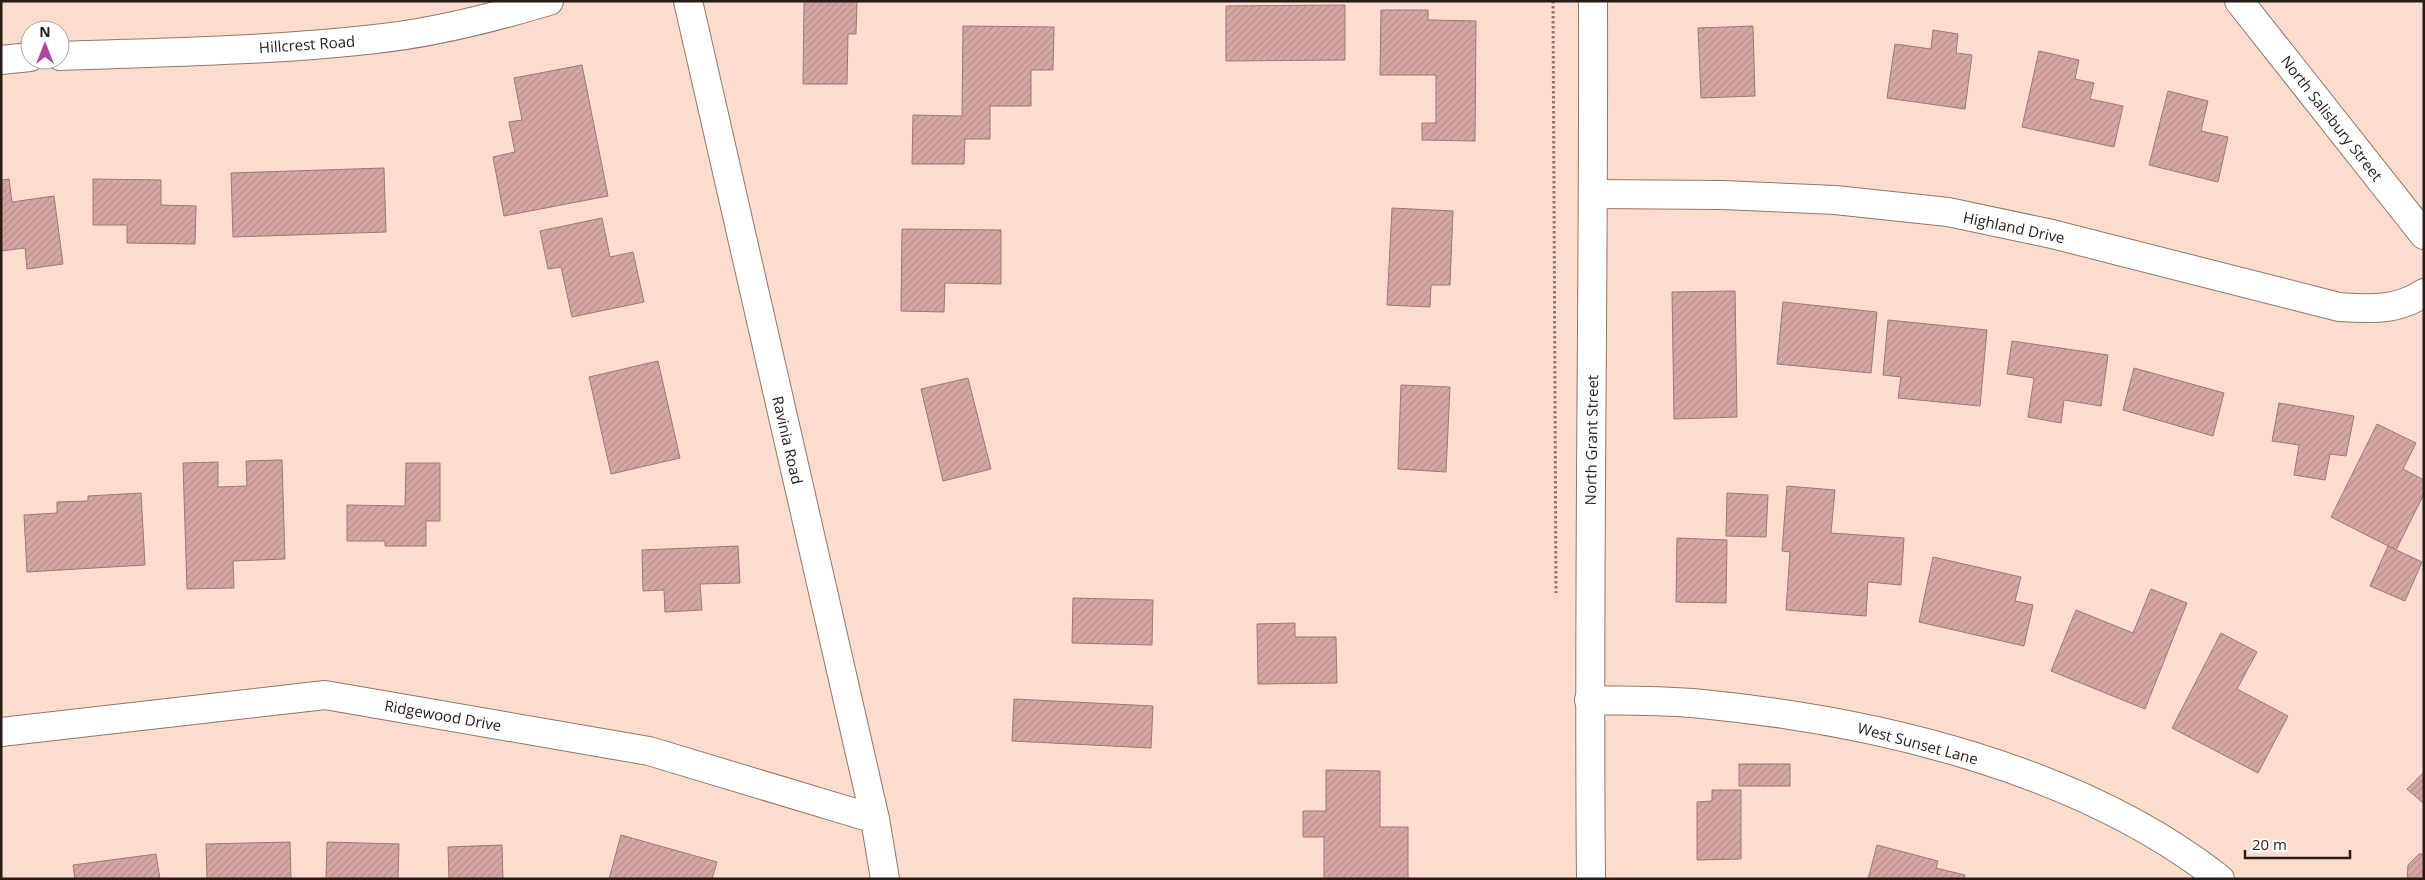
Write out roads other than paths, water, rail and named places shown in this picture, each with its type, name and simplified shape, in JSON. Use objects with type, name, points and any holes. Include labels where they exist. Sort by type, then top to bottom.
[{"type":"street","name":"Hillcrest Road","points":[[70,56],[208,51],[376,39],[481,21],[549,1]]},
{"type":"street","name":"Ravinia Road","points":[[688,1],[875,819],[884,879]]},
{"type":"street","name":"North Grant Street","points":[[1591,879],[1589,700],[1593,194],[1592,1]]},
{"type":"street","name":"North Salisbury Street","points":[[2239,1],[2424,235]]},
{"type":"street","points":[[1,60],[20,58]]},
{"type":"street","name":"Highland Drive","points":[[1593,194],[1722,195],[1836,200],[1948,212],[2052,234],[2339,308],[2379,310],[2412,300],[2424,292]]},
{"type":"street","name":"Ridgewood Drive","points":[[1,732],[325,695],[650,751],[875,819]]},
{"type":"street","name":"West Sunset Lane","points":[[1589,700],[1701,704],[1803,716],[1874,729],[1942,746],[2069,792],[2138,826],[2202,865],[2220,879]]}]
